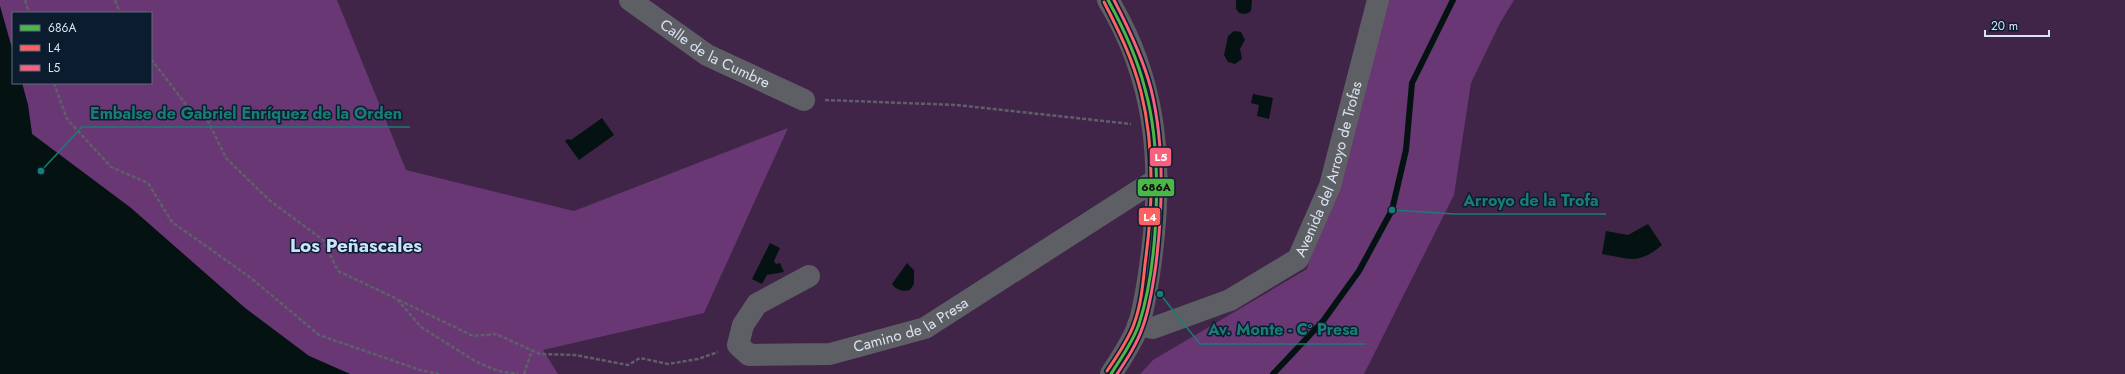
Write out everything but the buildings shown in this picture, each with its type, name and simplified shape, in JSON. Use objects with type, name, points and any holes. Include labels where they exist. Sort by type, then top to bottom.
[{"type":"street","name":"Calle de la Cumbre","points":[[630,0],[707,55],[804,100]]},
{"type":"street","points":[[1108,0],[1122,23],[1138,62],[1148,93],[1153,127],[1157,178],[1154,231],[1147,291],[1138,325],[1111,374]]},
{"type":"street","name":"Avenida del Arroyo de Trofas","points":[[1138,325],[1153,328],[1230,300],[1298,259],[1330,186],[1378,0]]},
{"type":"street","name":"Camino de la Presa","points":[[738,345],[749,355],[830,354],[925,328],[1157,178]]},
{"type":"street","points":[[738,345],[742,324],[757,304],[809,276]]},
{"type":"path","points":[[25,0],[29,12]]},
{"type":"path","points":[[115,0],[120,12]]},
{"type":"path","points":[[152,60],[187,106],[207,119],[226,158],[270,200],[322,240],[338,271],[473,336],[496,334],[540,354],[575,355],[628,365],[640,358],[668,364],[698,359],[738,345]]},
{"type":"path","points":[[54,84],[67,119],[111,166],[148,182],[172,222],[251,278],[319,335],[420,370],[439,374]]},
{"type":"path","points":[[804,100],[956,105],[1153,127]]},
{"type":"path","points":[[397,299],[421,327],[475,361],[498,371],[518,374]]},
{"type":"path","points":[[524,374],[532,350]]},
{"type":"shaded area","points":[[0,0],[2125,0],[2125,374],[0,374]]},
{"type":"shaded area","points":[[0,0],[337,0],[406,170],[574,211],[788,128],[704,313],[543,350],[558,374],[350,374],[309,356],[245,308],[131,208],[32,134],[28,105],[22,84],[152,84],[152,12],[12,12],[12,48],[0,6]]},
{"type":"shaded area","points":[[1236,0],[1252,0],[1251,11],[1246,14],[1239,13],[1236,9]]},
{"type":"shaded area","points":[[1385,0],[1514,0],[1500,23],[1471,83],[1454,195],[1364,374],[1140,374],[1153,360],[1307,269]]},
{"type":"shaded area","points":[[0,6],[12,48],[12,84],[22,84],[28,105],[32,134],[131,208],[245,308],[309,356],[350,374],[0,374]]},
{"type":"shaded area","points":[[1234,31],[1241,32],[1245,40],[1240,49],[1242,59],[1235,64],[1228,62],[1224,55],[1228,36]]},
{"type":"shaded area","points":[[1253,94],[1273,98],[1269,119],[1257,116],[1259,105],[1251,103]]},
{"type":"shaded area","points":[[602,118],[614,135],[579,160],[565,141],[568,139],[571,140]]},
{"type":"shaded area","points":[[1648,224],[1662,245],[1647,256],[1627,259],[1602,254],[1606,231],[1628,235]]},
{"type":"shaded area","points":[[770,243],[780,248],[774,261],[776,264],[780,263],[784,272],[767,275],[762,284],[752,279]]},
{"type":"shaded area","points":[[907,263],[914,270],[914,284],[910,290],[902,291],[892,284]]},
{"type":"waterway","points":[[1273,374],[1323,321],[1359,271],[1392,210],[1406,150],[1412,83],[1453,0]]},
{"type":"transit line","name":"686A","points":[[1108,0],[1130,43],[1142,77],[1151,115],[1156,175],[1154,239],[1146,299],[1134,337],[1111,374]]},
{"type":"transit line","name":"L5","points":[[1114,0],[1144,66],[1156,111],[1161,154],[1160,220],[1155,272],[1149,304],[1141,333],[1117,374]]},
{"type":"transit line","name":"L4","points":[[1104,2],[1134,69],[1146,113],[1151,156],[1150,221],[1138,309],[1129,336],[1107,371]]},
{"type":"place","name":"Embalse de Gabriel Enríquez de la Orden","points":[[41,171]]},
{"type":"place","name":"Arroyo de la Trofa","points":[[1392,210]]},
{"type":"place","name":"Av. Monte - Cº Presa","points":[[1160,294]]},
{"type":"district","name":"Los Peñascales","points":[[356,245]]}]
